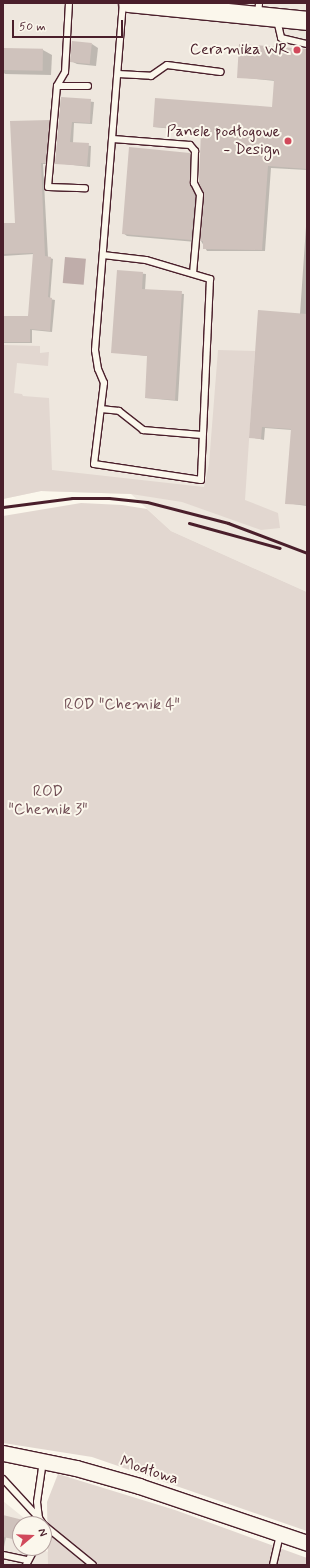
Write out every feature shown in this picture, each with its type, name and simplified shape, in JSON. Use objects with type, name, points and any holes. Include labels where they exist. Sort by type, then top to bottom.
[{"type":"main road","points":[[128,3],[258,10],[276,18],[307,21]]},
{"type":"street","name":"Modłowa","points":[[3,1454],[43,1461],[139,1486],[307,1544]]},
{"type":"lane","points":[[70,3],[64,72],[57,86],[48,187],[85,188]]},
{"type":"lane","points":[[103,255],[146,260],[210,279],[201,480],[94,464],[104,383],[98,369],[96,350],[103,255],[113,139],[123,3]]},
{"type":"lane","points":[[276,18],[281,38],[307,44]]},
{"type":"lane","points":[[118,74],[151,76],[167,65],[221,72]]},
{"type":"lane","points":[[57,86],[88,86]]},
{"type":"lane","points":[[113,139],[190,146],[195,151],[194,183],[200,195],[193,274]]},
{"type":"lane","points":[[101,409],[119,411],[143,430],[202,435]]},
{"type":"lane","points":[[39,1516],[37,1502],[43,1461]]},
{"type":"lane","points":[[3,1479],[37,1516]]},
{"type":"lane","points":[[52,1533],[93,1565]]},
{"type":"lane","points":[[273,1565],[280,1535]]},
{"type":"lane","points":[[3,1555],[26,1563]]},
{"type":"shaded area","points":[[3,3],[307,3],[307,592],[171,531],[131,494],[41,491],[3,499]]},
{"type":"shaded area","points":[[65,257],[86,259],[84,285],[63,283]]},
{"type":"shaded area","points":[[3,1501],[22,1516],[12,1516],[12,1556],[50,1556],[48,1565],[3,1565]]},
{"type":"green space","points":[[3,345],[40,346],[40,353],[49,352],[48,366],[17,363],[14,393],[22,394],[23,396],[49,398],[52,470],[204,487],[209,464],[218,350],[255,351],[245,500],[278,513],[280,528],[261,530],[182,502],[131,494],[41,491],[3,499]]},
{"type":"green space","points":[[81,503],[122,505],[147,509],[171,531],[307,592],[307,1531],[92,1457],[3,1443],[3,516]]},
{"type":"green space","points":[[58,1474],[175,1510],[307,1558],[307,1565],[48,1565],[48,1556],[52,1556],[52,1516],[47,1516],[47,1502]]},
{"type":"building","points":[[72,41],[92,43],[90,64],[70,62]]},
{"type":"building","points":[[239,44],[307,49],[307,169],[268,166],[262,250],[203,249],[203,241],[200,241],[204,195],[199,182],[201,130],[153,127],[155,98],[272,107],[274,80],[237,78]]},
{"type":"building","points":[[3,48],[43,49],[43,71],[3,70]]},
{"type":"building","points":[[61,97],[91,99],[90,123],[72,122],[70,142],[89,143],[87,166],[55,164]]},
{"type":"building","points":[[50,120],[46,163],[41,163],[45,256],[51,257],[48,297],[52,298],[50,331],[30,329],[30,342],[3,342],[3,316],[28,316],[33,253],[3,254],[3,223],[15,223],[10,121]]},
{"type":"building","points":[[129,147],[190,153],[190,183],[195,196],[191,240],[122,234]]},
{"type":"building","points":[[117,270],[143,272],[142,289],[182,291],[175,400],[145,398],[147,356],[111,353]]},
{"type":"building","points":[[258,310],[307,314],[307,505],[285,504],[291,429],[262,427],[261,439],[249,438]]},
{"type":"building","points":[[3,1515],[12,1517],[12,1539],[3,1537]]},
{"type":"railway","points":[[3,507],[72,498],[109,498],[147,502],[228,523],[307,553]]},
{"type":"railway","points":[[189,523],[280,548]]},
{"type":"place","name":"Ceramika WR","points":[[297,50]]},
{"type":"place","name":"Panele podłogowe - Design","points":[[288,141]]},
{"type":"park label","name":"ROD \"Chemik 4\"","points":[[122,705]]},
{"type":"park label","name":"ROD \"Chemik 3\"","points":[[48,801]]}]
